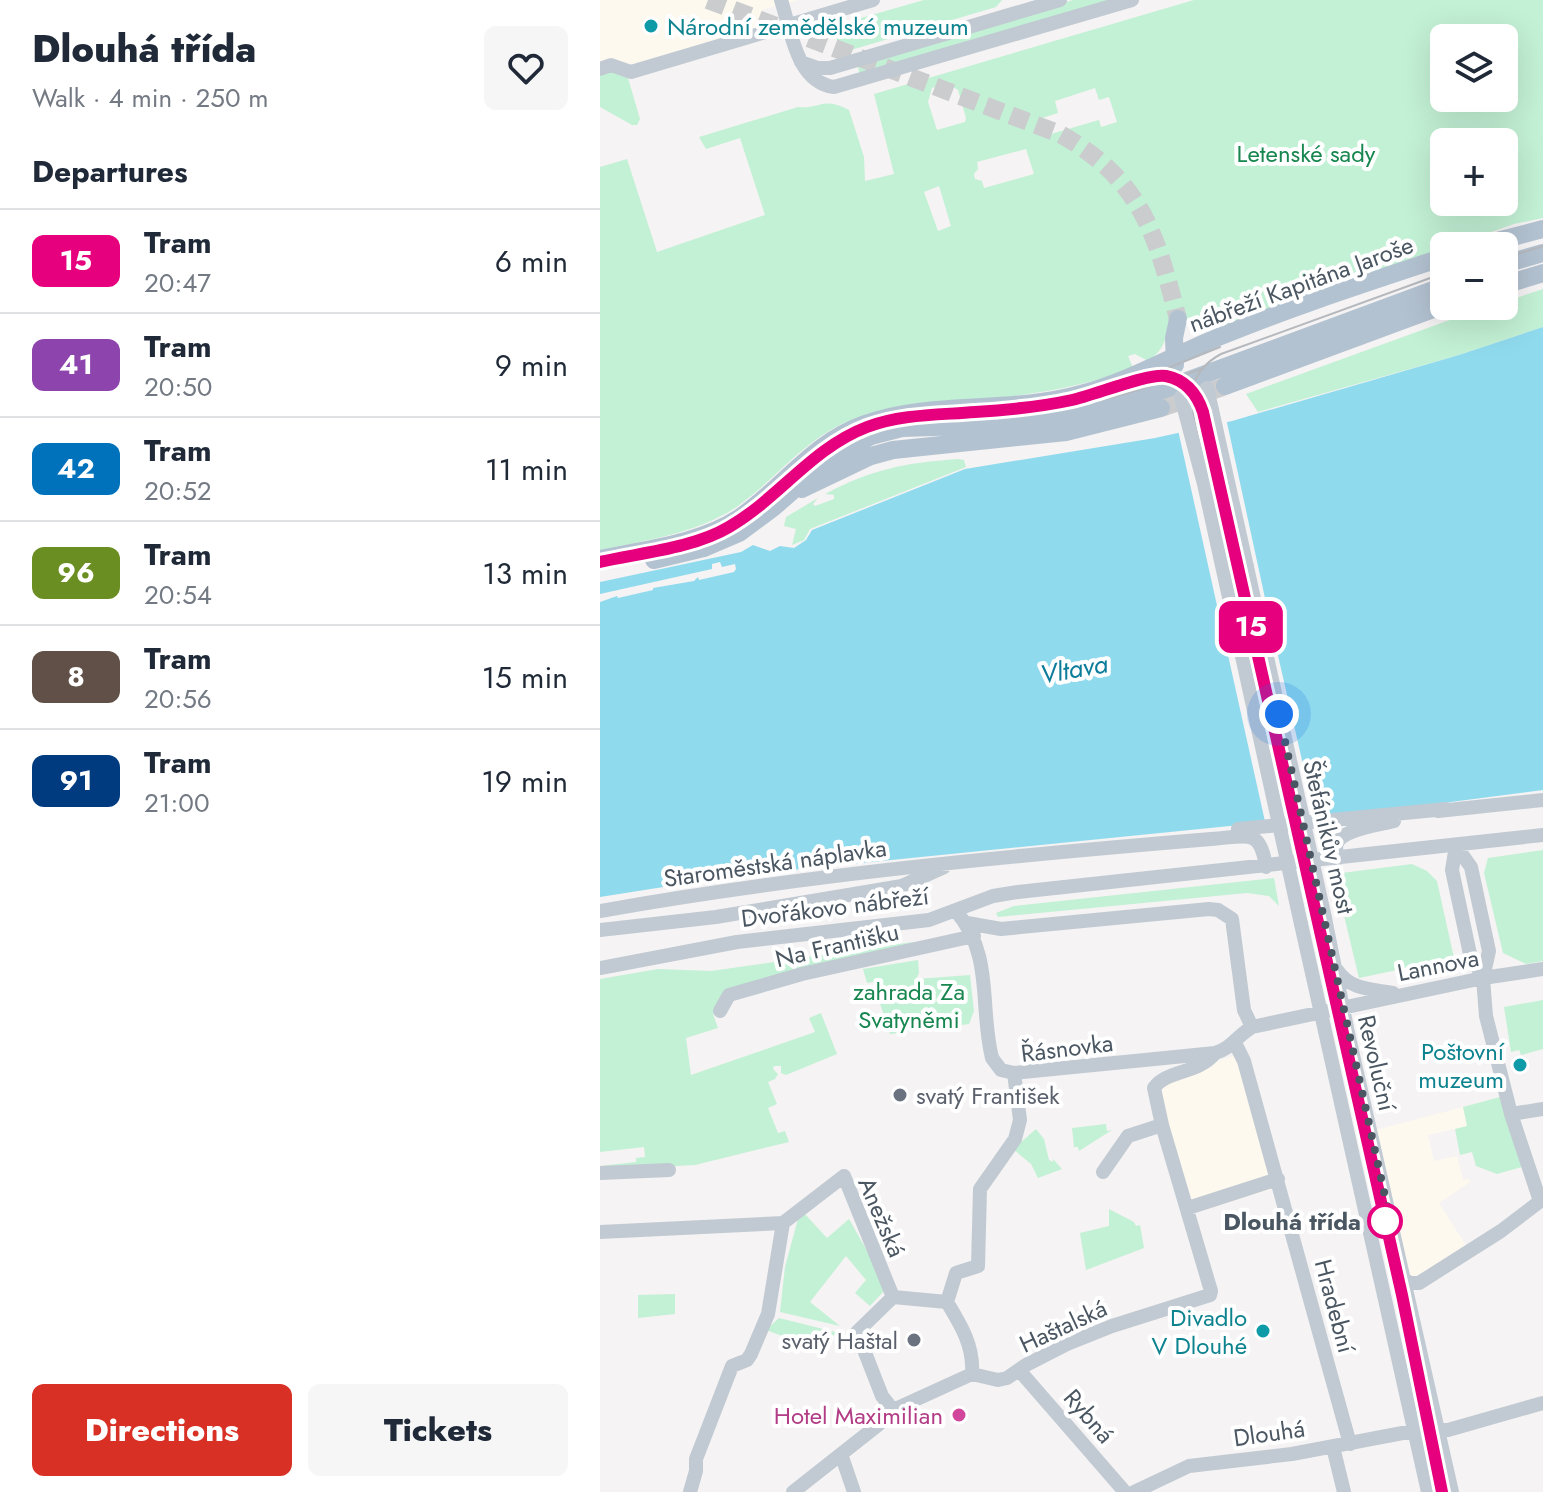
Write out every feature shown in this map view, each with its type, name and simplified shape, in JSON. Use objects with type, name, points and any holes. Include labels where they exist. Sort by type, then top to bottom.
[{"type":"main road","points":[[1518,236],[1543,229]]},
{"type":"main road","points":[[1518,260],[1543,253]]},
{"type":"main road","name":"nábřeží Kapitána Jaroše","points":[[600,559],[691,539],[719,529],[753,507],[819,449],[864,424],[905,414],[1002,407],[1070,397],[1099,389],[1226,334],[1430,262]]},
{"type":"main road","points":[[1518,281],[1543,273]]},
{"type":"main road","points":[[1212,383],[1430,292]]},
{"type":"main road","points":[[600,571],[715,544],[739,533],[830,458],[864,440],[892,430],[997,425],[1051,418],[1212,383],[1430,310]]},
{"type":"main road","points":[[1179,390],[1174,357],[1178,319],[1212,383]]},
{"type":"main road","points":[[785,497],[871,456],[893,450],[1066,432],[1161,408]]},
{"type":"street","points":[[781,0],[808,75],[820,83],[841,86],[1132,0]]},
{"type":"street","points":[[600,69],[611,65],[631,72],[873,0]]},
{"type":"street","points":[[801,62],[818,68],[830,68],[1026,5],[1060,0]]},
{"type":"street","name":"Štefánikův most","points":[[1212,383],[1342,1006]]},
{"type":"street","name":"Štefánikův most","points":[[1179,390],[1204,484],[1320,1011]]},
{"type":"street","points":[[1337,859],[1336,843],[1351,832],[1446,809],[1543,800]]},
{"type":"street","name":"Staroměstská náplavka","points":[[1175,842],[1213,832],[1446,809]]},
{"type":"street","name":"Dvořákovo nábřeží","points":[[600,968],[737,942],[929,920],[993,896],[1018,892],[1543,835]]},
{"type":"street","name":"Staroměstská náplavka","points":[[600,911],[744,886],[956,862],[1249,837],[1262,843],[1266,867]]},
{"type":"street","points":[[1404,1279],[1419,1283],[1501,1231],[1541,1200],[1511,1114],[1486,1016],[1483,978],[1489,945],[1471,867],[1456,846]]},
{"type":"street","name":"Staroměstská náplavka","points":[[600,930],[733,914],[902,886],[956,862]]},
{"type":"street","points":[[970,930],[979,901]]},
{"type":"street","name":"Na Františku","points":[[720,1011],[729,995],[970,930],[1209,909],[1218,910],[1232,919],[1244,1010],[1252,1027]]},
{"type":"street","points":[[956,911],[970,930],[981,954],[992,1058],[1001,1070],[1014,1073]]},
{"type":"street","name":"Staroměstská náplavka","points":[[733,914],[737,942]]},
{"type":"street","points":[[1336,967],[1345,980],[1355,986],[1401,994]]},
{"type":"street","name":"Lannova","points":[[1342,1006],[1543,969]]},
{"type":"street","name":"Revoluční","points":[[1428,1492],[1425,1430],[1404,1279],[1342,1006],[1320,1011],[1425,1430],[1452,1492]]},
{"type":"street","points":[[1252,1027],[1320,1011]]},
{"type":"street","name":"Řásnovka","points":[[947,1302],[956,1273],[978,1266],[980,1189],[1015,1139],[1020,1120],[1014,1073],[1215,1053],[1235,1043],[1243,1032],[1252,1027]]},
{"type":"street","name":"Hradební","points":[[1235,1043],[1244,1061],[1278,1179],[1350,1444]]},
{"type":"street","name":"Haštalská","points":[[793,1492],[893,1410],[972,1374],[998,1380],[1007,1378],[1067,1344],[1112,1326],[1210,1295],[1154,1095],[1157,1083],[1199,1067],[1215,1053]]},
{"type":"street","points":[[1511,1114],[1543,1109]]},
{"type":"street","points":[[1103,1172],[1128,1136],[1162,1125]]},
{"type":"street","points":[[600,1173],[669,1170]]},
{"type":"street","name":"Anežská","points":[[783,1223],[844,1176],[893,1297]]},
{"type":"street","points":[[1188,1208],[1278,1179]]},
{"type":"street","points":[[600,1232],[783,1223],[768,1314],[747,1360],[732,1366],[706,1429],[690,1492]]},
{"type":"street","points":[[893,1410],[882,1396],[857,1332],[893,1297],[947,1302],[964,1331],[973,1359],[972,1374]]},
{"type":"street","name":"Rybná","points":[[1019,1370],[1125,1492]]},
{"type":"street","name":"Dlouhá","points":[[1134,1492],[1189,1466],[1333,1447],[1425,1430],[1453,1429],[1543,1403]]},
{"type":"street","points":[[1333,1447],[1344,1492]]},
{"type":"street","points":[[841,1454],[854,1492]]},
{"type":"shaded area","points":[[600,0],[798,0],[762,10],[767,27],[633,66],[600,64]]},
{"type":"shaded area","points":[[1244,1052],[1284,1186],[1182,1215],[1146,1087]]},
{"type":"shaded area","points":[[1463,1107],[1468,1126],[1428,1135],[1434,1161],[1457,1156],[1463,1180],[1469,1179],[1470,1182],[1439,1203],[1467,1247],[1421,1277],[1407,1277],[1376,1130]]},
{"type":"green space","points":[[924,0],[1002,0],[996,7],[841,53],[833,26]]},
{"type":"green space","points":[[1073,0],[1118,0],[864,74],[859,72],[861,62]]},
{"type":"green space","name":"Letenské sady","points":[[1194,0],[1543,0],[1543,218],[1491,232],[1430,232],[1430,254],[1214,329],[1196,328],[1188,318],[1168,323],[1163,345],[1153,357],[1148,361],[1135,354],[1128,356],[1133,368],[1104,378],[1016,396],[895,407],[857,418],[821,436],[746,500],[719,517],[670,535],[600,550],[600,167],[627,159],[657,252],[765,215],[740,138],[706,149],[699,137],[798,107],[828,103],[849,110],[864,157],[865,181],[894,174],[874,94]],"holes":[[[950,85],[958,90],[965,122],[937,130],[928,102],[932,88]],[[1095,88],[1099,100],[1109,97],[1117,122],[1101,127],[1099,120],[1044,136],[1039,119],[1058,113],[1055,101]],[[1026,149],[1034,174],[984,188],[982,181],[975,179],[977,162]],[[939,186],[951,226],[938,231],[924,192]]]},
{"type":"green space","points":[[609,69],[628,78],[640,119],[637,125],[600,107],[600,72]]},
{"type":"green space","points":[[1543,289],[1543,327],[1459,355],[1258,412],[1246,394],[1450,320],[1518,320],[1518,297]]},
{"type":"green space","points":[[964,460],[966,467],[810,529],[804,540],[792,545],[796,529],[784,526],[786,517],[818,498],[813,504],[815,506],[834,499],[834,495],[825,494],[889,469]]},
{"type":"green space","points":[[1543,850],[1543,961],[1526,964],[1503,953],[1484,873],[1488,858]]},
{"type":"green space","points":[[1412,864],[1427,871],[1437,881],[1454,958],[1359,978],[1334,874]]},
{"type":"green space","points":[[1274,878],[1279,906],[1269,896],[1247,893],[998,917],[996,913],[1014,906]]},
{"type":"green space","points":[[913,942],[912,946],[724,991],[713,1014],[718,1028],[686,1038],[691,1075],[815,1032],[809,1018],[821,1013],[837,1054],[786,1075],[781,1073],[781,1066],[774,1066],[778,1074],[768,1082],[777,1104],[768,1108],[778,1133],[785,1131],[789,1142],[695,1165],[600,1170],[600,1166],[636,1162],[636,1158],[645,1157],[644,1147],[600,1152],[600,979],[658,969],[711,971]]},
{"type":"green space","name":"zahrada Za Svatyněmi","points":[[918,960],[916,979],[970,975],[974,1011],[969,1024],[890,1034],[873,982],[867,983],[863,969]]},
{"type":"green space","points":[[1543,1000],[1543,1049],[1521,1055],[1519,1050],[1511,1052],[1504,1007]]},
{"type":"green space","points":[[1500,1097],[1522,1167],[1497,1174],[1476,1166],[1472,1152],[1460,1155],[1455,1129],[1467,1126],[1463,1107]]},
{"type":"green space","points":[[1106,1124],[1107,1131],[1112,1130],[1079,1151],[1078,1147],[1074,1147],[1072,1128]]},
{"type":"green space","points":[[1036,1129],[1044,1139],[1049,1160],[1053,1162],[1053,1159],[1062,1169],[1038,1178],[1031,1164],[1013,1149]]},
{"type":"green space","points":[[1109,1209],[1136,1226],[1140,1225],[1144,1248],[1086,1270],[1080,1233],[1109,1226]]},
{"type":"green space","points":[[803,1212],[827,1238],[849,1219],[879,1272],[884,1291],[870,1306],[855,1293],[866,1280],[846,1256],[810,1302],[840,1326],[780,1312],[785,1267],[799,1215]]},
{"type":"green space","points":[[675,1294],[675,1314],[638,1318],[638,1295]]},
{"type":"green space","points":[[779,1318],[839,1333],[809,1346],[766,1330]]},
{"type":"water","name":"Vltava","points":[[1543,327],[1543,790],[1389,810],[733,876],[600,897],[600,582],[741,552],[753,545],[770,551],[780,546],[794,548],[806,540],[812,530],[965,469],[1155,438],[1232,421],[1459,355]]},
{"type":"pier","points":[[1226,418],[1316,821],[1266,826],[1178,430]]},
{"type":"pier","points":[[720,562],[722,567],[735,564],[736,569],[734,572],[699,580],[698,577],[694,581],[600,602],[600,594],[712,569],[712,564]]},
{"type":"tunnel","points":[[708,0],[1060,134],[1088,152],[1110,170],[1142,212],[1162,261],[1178,319]]},
{"type":"tunnel","points":[[1161,408],[1223,387]]},
{"type":"tram line","points":[[1518,254],[1543,246]]},
{"type":"tram line","points":[[1430,278],[1221,354],[1200,372],[1192,398],[1196,428],[1217,505],[1396,1299],[1436,1492]]},
{"type":"tram line","points":[[1153,374],[1220,347]]},
{"type":"tram line","points":[[600,568],[672,554],[724,537],[757,518],[834,452],[871,433],[927,421],[1022,415],[1068,408],[1204,368]]},
{"type":"tram line","name":"15","points":[[600,562],[698,540],[722,531],[749,514],[829,446],[854,432],[882,422],[1070,401],[1155,376],[1173,378],[1190,388],[1203,412],[1402,1295],[1442,1492]]},
{"type":"place","name":"Národní zemědělské muzeum","points":[[651,26]]},
{"type":"place","name":"Poštovní muzeum","points":[[1520,1065]]},
{"type":"place","name":"svatý František","points":[[900,1095]]},
{"type":"place","name":"Dlouhá třída","points":[[1385,1221]]},
{"type":"place","name":"Divadlo V Dlouhé","points":[[1263,1331]]},
{"type":"place","name":"svatý Haštal","points":[[914,1340]]},
{"type":"place","name":"Hotel Maximilian","points":[[959,1415]]},
{"type":"route","points":[[1279,714],[1390,1219],[1385,1221]]}]
